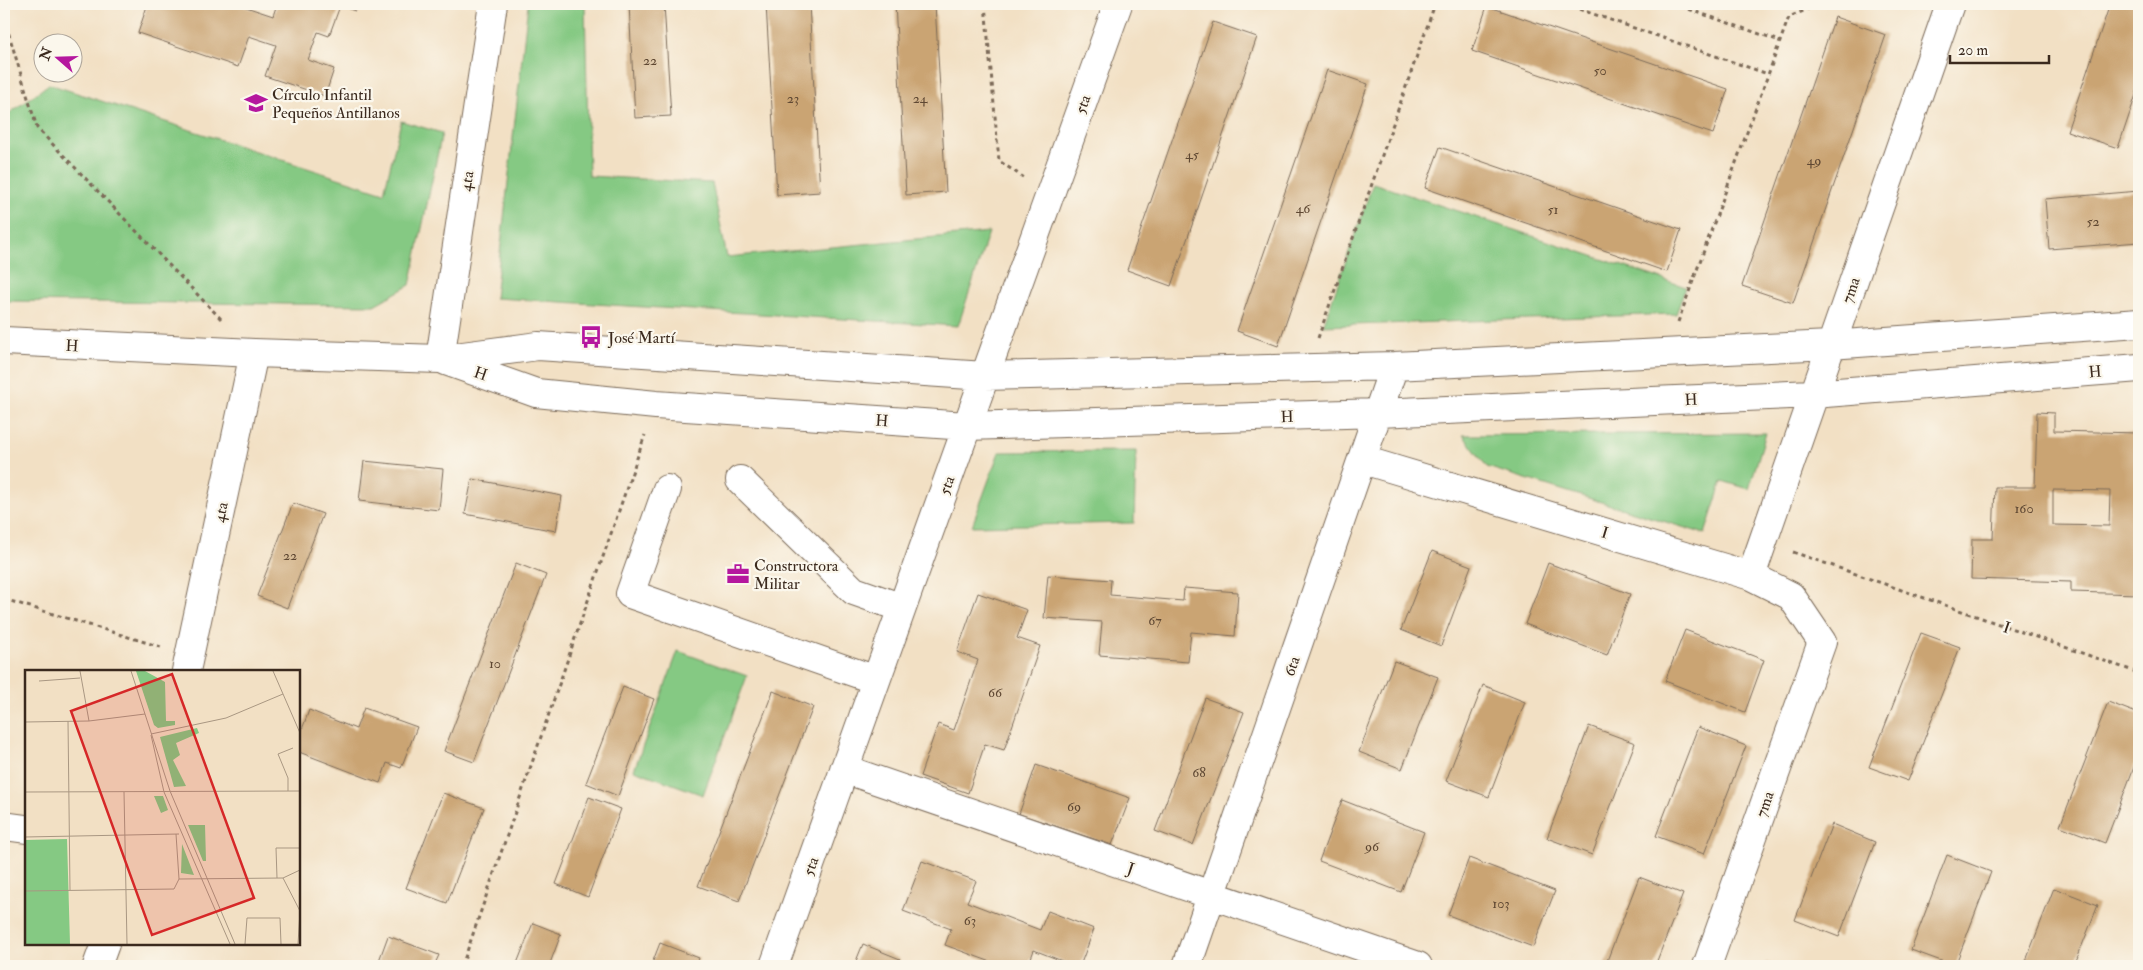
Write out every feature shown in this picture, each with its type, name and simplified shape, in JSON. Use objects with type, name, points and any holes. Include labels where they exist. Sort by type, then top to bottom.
[{"type":"street","name":"4ta","points":[[440,359],[493,4]]},
{"type":"street","name":"5ta","points":[[774,966],[1118,4]]},
{"type":"street","name":"7ma","points":[[1751,576],[1950,4]]},
{"type":"street","name":"H","points":[[4,341],[254,353],[440,359],[538,346],[985,376],[1307,370],[1830,345],[2139,323]]},
{"type":"street","name":"4ta","points":[[188,664],[254,353]]},
{"type":"street","name":"H","points":[[440,359],[536,392],[656,405],[967,426],[1378,413],[1813,394],[2139,368]]},
{"type":"street","name":"6ta","points":[[1187,966],[1394,366]]},
{"type":"street","name":"I","points":[[1363,460],[1751,576],[1792,596],[1822,642]]},
{"type":"street","points":[[740,480],[854,591],[902,608]]},
{"type":"street","points":[[667,489],[630,594],[876,680]]},
{"type":"street","name":"7ma","points":[[1707,966],[1822,642]]},
{"type":"street","name":"J","points":[[844,769],[1418,966]]},
{"type":"street","points":[[4,826],[25,829]]},
{"type":"street","points":[[97,966],[105,945]]},
{"type":"path","points":[[985,4],[999,161],[1050,196]]},
{"type":"path","points":[[1307,370],[1435,4]]},
{"type":"path","points":[[1564,4],[1768,74]]},
{"type":"path","points":[[1674,4],[1780,41]]},
{"type":"path","points":[[1667,353],[1789,17],[1820,4]]},
{"type":"path","points":[[4,18],[37,128],[254,353]]},
{"type":"path","points":[[462,966],[656,405]]},
{"type":"path","name":"I","points":[[1762,541],[2139,673]]},
{"type":"path","points":[[4,599],[188,664]]},
{"type":"green space","points":[[528,4],[585,4],[589,176],[712,183],[727,257],[989,232],[958,326],[495,298]]},
{"type":"green space","points":[[49,84],[384,193],[401,121],[442,133],[410,285],[374,305],[4,301],[4,117]]},
{"type":"green space","points":[[1373,183],[1686,287],[1676,314],[1323,326]]},
{"type":"green space","points":[[1766,433],[1749,489],[1722,481],[1705,534],[1487,467],[1463,435]]},
{"type":"green space","points":[[1136,451],[1134,523],[972,526],[999,452]]},
{"type":"green space","points":[[678,651],[747,676],[703,795],[634,770]]},
{"type":"building","points":[[142,4],[237,4],[273,16],[277,4],[358,4],[355,11],[340,6],[329,36],[318,32],[308,60],[334,69],[325,96],[265,76],[276,45],[249,36],[238,67],[138,33],[147,6]]},
{"type":"building","points":[[629,4],[664,4],[671,116],[635,118]]},
{"type":"building","points":[[766,4],[809,4],[820,192],[777,195]]},
{"type":"building","points":[[895,4],[935,4],[946,192],[906,195]]},
{"type":"building","points":[[2110,4],[2139,4],[2139,86],[2118,148],[2067,131]]},
{"type":"building","points":[[1487,6],[1728,89],[1713,134],[1472,51]]},
{"type":"building","points":[[1835,17],[1886,35],[1793,303],[1742,286]]},
{"type":"building","points":[[1213,22],[1257,37],[1171,286],[1127,270]]},
{"type":"building","points":[[1327,70],[1368,84],[1278,346],[1237,331]]},
{"type":"building","points":[[1440,147],[1681,230],[1667,272],[1425,188]]},
{"type":"building","points":[[2139,191],[2139,242],[2049,249],[2045,199]]},
{"type":"building","points":[[2037,412],[2054,413],[2054,431],[2139,433],[2139,594],[2071,592],[2071,582],[1971,579],[1972,539],[1993,539],[1995,487],[2035,487]],"holes":[[[2053,490],[2110,491],[2109,526],[2053,525]]]},
{"type":"building","points":[[364,461],[443,469],[439,510],[359,501]]},
{"type":"building","points":[[472,479],[562,496],[556,531],[465,514]]},
{"type":"building","points":[[293,503],[323,514],[287,608],[257,596]]},
{"type":"building","points":[[1432,551],[1471,566],[1441,646],[1401,630]]},
{"type":"building","points":[[516,563],[546,575],[474,762],[444,751]]},
{"type":"building","points":[[1548,563],[1630,594],[1607,655],[1525,624]]},
{"type":"building","points":[[1048,575],[1111,580],[1110,595],[1183,601],[1184,588],[1238,592],[1235,636],[1191,632],[1188,662],[1099,655],[1102,622],[1044,618]]},
{"type":"building","points":[[978,593],[1027,610],[1017,638],[1040,646],[1004,750],[985,744],[968,793],[920,776],[938,724],[954,730],[978,660],[957,652]]},
{"type":"building","points":[[1685,630],[1764,660],[1745,712],[1665,681]]},
{"type":"building","points":[[1921,633],[1960,647],[1908,781],[1869,767]]},
{"type":"building","points":[[1394,661],[1438,677],[1402,769],[1359,752]]},
{"type":"building","points":[[1483,685],[1525,702],[1489,797],[1446,781]]},
{"type":"building","points":[[623,687],[654,699],[618,796],[586,783]]},
{"type":"building","points":[[773,691],[813,707],[739,901],[698,886]]},
{"type":"building","points":[[1205,698],[1244,712],[1193,845],[1155,831]]},
{"type":"building","points":[[2108,702],[2139,714],[2139,754],[2105,843],[2060,826]]},
{"type":"building","points":[[364,708],[417,727],[401,768],[387,763],[380,783],[300,752],[300,735],[309,710],[356,729]]},
{"type":"building","points":[[1589,726],[1635,743],[1592,855],[1547,838]]},
{"type":"building","points":[[1698,727],[1746,746],[1704,854],[1656,836]]},
{"type":"building","points":[[1036,765],[1130,798],[1112,845],[1019,814]]},
{"type":"building","points":[[443,793],[484,808],[447,903],[406,888]]},
{"type":"building","points":[[589,797],[621,809],[588,897],[556,884]]},
{"type":"building","points":[[1342,800],[1424,832],[1401,892],[1319,861]]},
{"type":"building","points":[[1832,824],[1875,842],[1839,937],[1795,920]]},
{"type":"building","points":[[1947,855],[1991,872],[1955,966],[1911,950]]},
{"type":"building","points":[[1469,858],[1555,891],[1533,947],[1448,915]]},
{"type":"building","points":[[922,861],[976,881],[967,902],[1040,930],[1048,911],[1094,929],[1080,966],[1075,966],[1034,950],[1028,966],[1002,966],[945,945],[951,929],[903,911]]},
{"type":"building","points":[[1639,877],[1683,894],[1655,966],[1605,966]]},
{"type":"building","points":[[2054,888],[2098,905],[2074,966],[2024,966]]},
{"type":"building","points":[[533,923],[561,934],[549,966],[516,966]]},
{"type":"building","points":[[388,936],[439,955],[434,966],[377,966]]},
{"type":"building","points":[[660,943],[699,958],[696,966],[651,966]]},
{"type":"building","points":[[863,944],[900,959],[897,966],[854,966]]},
{"type":"building","points":[[1766,962],[1777,966],[1765,966]]},
{"type":"place","name":"Círculo Infantil Pequeños Antillanos","points":[[256,103]]},
{"type":"place","name":"José Martí","points":[[591,337]]},
{"type":"place","name":"Constructora Militar","points":[[738,574]]}]
